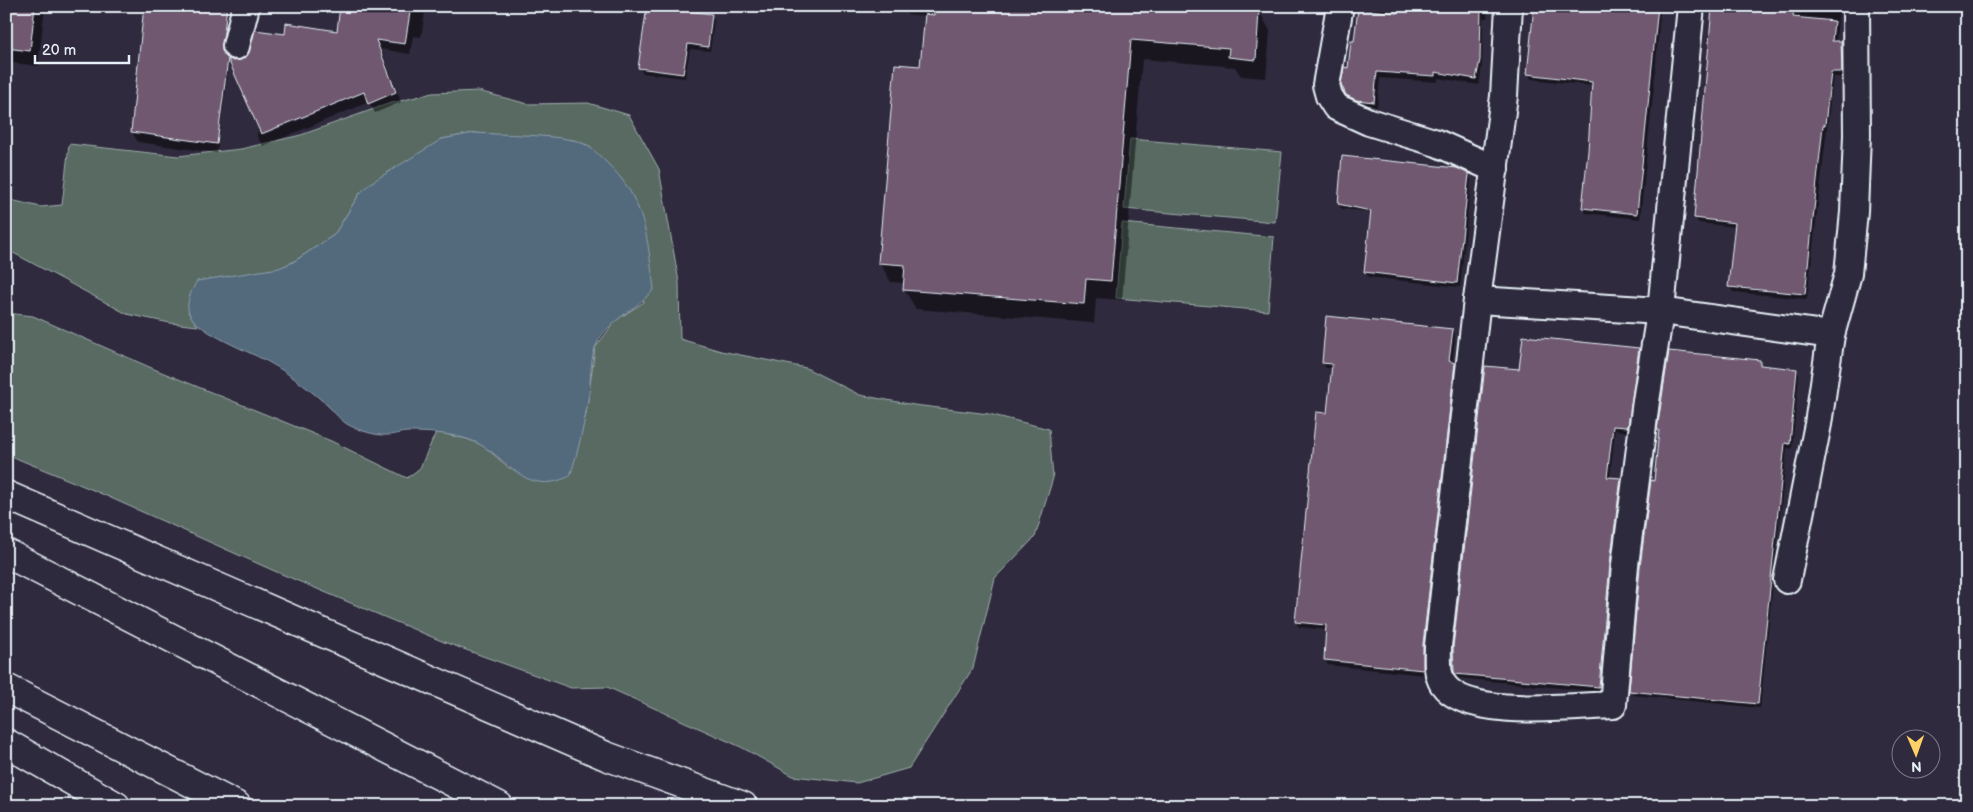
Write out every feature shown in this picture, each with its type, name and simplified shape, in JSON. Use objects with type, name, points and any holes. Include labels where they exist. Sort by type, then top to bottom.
[{"type":"highway","points":[[6,495],[606,756],[744,806]]},
{"type":"highway","points":[[6,554],[499,806]]},
{"type":"highway","points":[[6,688],[236,806]]},
{"type":"highway","points":[[6,743],[116,806]]},
{"type":"street","points":[[236,46],[246,6]]},
{"type":"street","points":[[1340,6],[1326,85],[1329,96],[1336,107],[1369,122],[1437,143],[1496,168]]},
{"type":"street","points":[[1508,6],[1504,96],[1496,168],[1477,300],[1439,636],[1439,672],[1443,684],[1456,696],[1471,702],[1500,707],[1534,709],[1613,705],[1625,565],[1646,401],[1660,311],[1691,6]]},
{"type":"street","points":[[1787,580],[1818,424],[1831,334],[1848,274],[1854,212],[1857,135],[1856,6]]},
{"type":"street","points":[[1477,300],[1660,311],[1831,334]]},
{"type":"green space","points":[[478,91],[528,104],[588,103],[629,115],[659,169],[679,282],[680,339],[721,351],[806,368],[860,395],[914,405],[989,414],[1049,429],[1053,478],[1035,537],[995,578],[973,668],[909,768],[857,783],[793,776],[741,747],[607,687],[571,688],[444,642],[279,573],[93,490],[6,454],[6,313],[33,316],[154,369],[331,441],[407,478],[420,468],[436,432],[467,439],[484,446],[509,468],[569,476],[586,414],[595,348],[616,320],[644,302],[590,146],[573,140],[474,133],[442,139],[360,193],[334,235],[293,262],[188,312],[198,326],[170,323],[127,314],[6,249],[6,199],[41,207],[62,205],[69,144],[178,156],[241,149],[301,135],[388,104],[432,93]]},
{"type":"green space","points":[[1130,139],[1282,152],[1275,222],[1124,209]]},
{"type":"green space","points":[[1122,223],[1274,237],[1268,311],[1116,298]]},
{"type":"water","points":[[474,133],[549,137],[578,141],[587,145],[619,175],[629,190],[637,204],[646,236],[654,289],[606,330],[595,348],[591,365],[586,414],[570,476],[553,482],[539,482],[526,478],[481,445],[460,437],[422,432],[380,435],[351,426],[340,419],[317,396],[286,372],[226,342],[203,328],[194,320],[188,309],[190,296],[197,281],[279,268],[293,262],[334,235],[360,193],[372,182],[442,139]]},
{"type":"building","points":[[6,6],[35,6],[30,51],[6,48]]},
{"type":"building","points":[[144,6],[227,6],[222,50],[226,57],[233,61],[241,60],[247,56],[255,30],[285,34],[286,23],[337,31],[340,6],[411,6],[405,44],[376,40],[396,92],[368,104],[364,92],[261,134],[228,59],[217,144],[131,132]]},
{"type":"building","points":[[647,6],[712,14],[708,47],[688,44],[683,74],[638,68]]},
{"type":"building","points":[[934,6],[1195,6],[1259,10],[1256,60],[1228,57],[1229,48],[1131,40],[1111,281],[1086,279],[1084,304],[903,290],[905,265],[878,263],[895,64],[920,66],[925,14],[934,15]]},
{"type":"building","points":[[1398,6],[1481,6],[1480,60],[1476,79],[1435,72],[1435,76],[1377,72],[1374,102],[1356,100],[1346,95],[1341,84],[1344,67],[1348,68],[1351,41],[1354,41],[1358,9],[1397,13]]},
{"type":"building","points":[[1534,6],[1658,6],[1637,214],[1582,208],[1592,82],[1527,74]]},
{"type":"building","points":[[1754,6],[1794,6],[1793,17],[1834,21],[1832,41],[1841,41],[1842,72],[1831,72],[1825,125],[1823,125],[1805,294],[1728,287],[1735,223],[1694,218],[1712,7],[1754,11]]},
{"type":"building","points":[[1342,156],[1457,168],[1469,174],[1457,283],[1364,272],[1371,211],[1338,204]]},
{"type":"building","points":[[1326,316],[1453,329],[1449,361],[1455,363],[1423,644],[1423,670],[1324,660],[1326,625],[1295,622],[1316,412],[1327,413],[1332,364],[1322,363]]},
{"type":"building","points":[[1523,336],[1639,348],[1628,427],[1613,426],[1607,477],[1621,478],[1610,564],[1599,687],[1455,674],[1454,671],[1453,647],[1485,366],[1519,369]]},
{"type":"building","points":[[1669,351],[1760,360],[1760,365],[1797,369],[1790,444],[1785,443],[1758,704],[1629,691],[1640,567],[1651,480],[1654,481],[1659,430],[1657,430]]}]
